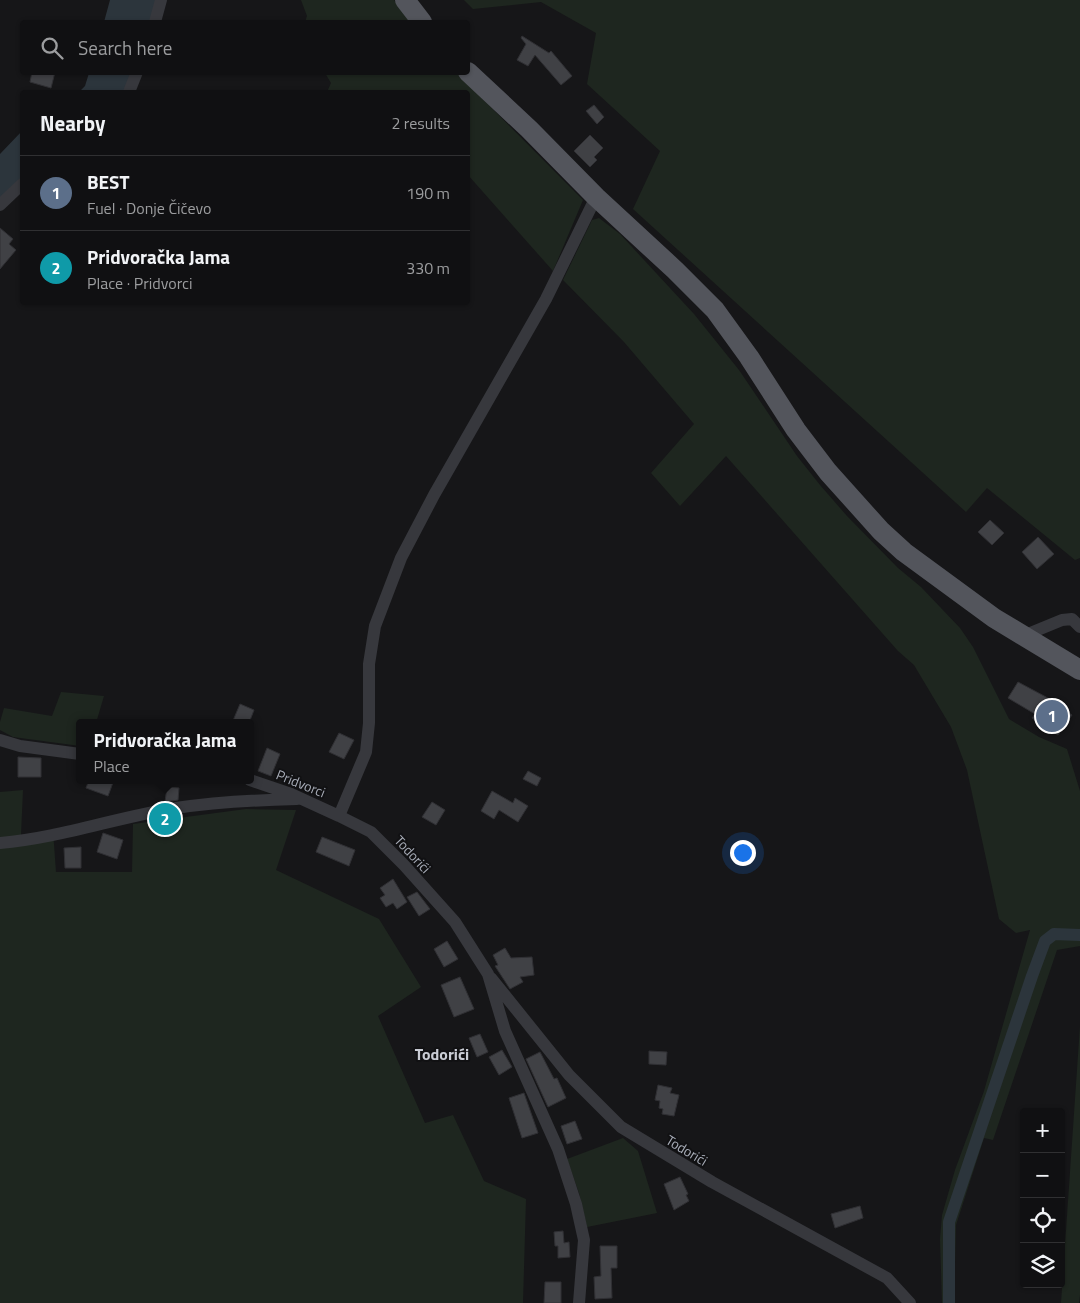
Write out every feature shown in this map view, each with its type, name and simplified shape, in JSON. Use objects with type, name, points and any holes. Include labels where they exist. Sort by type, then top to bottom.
[{"type":"main road","points":[[405,0],[420,20]]},
{"type":"main road","points":[[470,74],[596,198],[675,270],[715,310],[754,363],[796,430],[828,472],[881,531],[939,580],[994,618],[1080,670]]},
{"type":"street","points":[[156,20],[161,0]]},
{"type":"street","points":[[130,90],[136,75]]},
{"type":"street","points":[[0,205],[20,186]]},
{"type":"street","points":[[340,816],[366,752],[370,722],[369,664],[375,626],[394,574],[434,495],[546,299],[596,198]]},
{"type":"street","points":[[1023,636],[1062,620],[1072,619],[1080,627]]},
{"type":"street","points":[[0,740],[20,746],[76,753]]},
{"type":"street","name":"Pridvorci","points":[[254,781],[302,799],[340,816]]},
{"type":"street","points":[[1,843],[56,834],[175,808],[243,800],[302,799]]},
{"type":"street","name":"Todorići","points":[[340,816],[371,832],[404,865],[455,922],[488,974],[569,1075],[621,1127],[712,1182],[886,1278],[910,1303]]},
{"type":"street","name":"Todorići","points":[[488,974],[504,1031],[558,1149],[576,1204],[584,1240],[579,1303]]},
{"type":"shaded area","points":[[110,0],[158,0],[151,20],[105,20]]},
{"type":"shaded area","points":[[301,0],[394,0],[409,20],[306,20],[307,16]]},
{"type":"shaded area","points":[[464,0],[1080,0],[1080,558],[1075,560],[987,488],[966,512],[633,209],[660,151],[587,84],[596,33],[541,2],[473,9]]},
{"type":"shaded area","points":[[88,75],[132,75],[125,90],[81,90],[85,86]]},
{"type":"shaded area","points":[[326,75],[459,75],[583,200],[553,271],[470,177],[470,90],[328,90],[331,83]]},
{"type":"shaded area","points":[[20,133],[20,183],[0,198],[0,154]]},
{"type":"shaded area","points":[[599,218],[620,234],[694,314],[739,370],[797,456],[847,516],[898,568],[921,587],[960,628],[973,647],[1009,719],[1039,737],[1067,749],[1080,791],[1080,946],[1057,950],[993,1140],[984,1138],[956,1225],[954,1303],[942,1303],[940,1239],[942,1215],[955,1170],[984,1091],[1030,930],[1016,933],[999,919],[967,770],[951,727],[914,665],[898,651],[726,456],[680,506],[651,473],[694,424],[624,342],[563,280],[592,220]]},
{"type":"shaded area","points":[[61,692],[104,696],[97,719],[76,719],[76,745],[13,737],[0,730],[4,708],[52,716]]},
{"type":"shaded area","points":[[23,790],[21,835],[53,830],[56,872],[132,872],[133,824],[246,809],[296,810],[276,870],[379,919],[421,987],[378,1016],[425,1123],[453,1115],[484,1181],[526,1199],[523,1303],[0,1303],[0,792]]},
{"type":"shaded area","points":[[1080,1026],[1079,1303],[1061,1303],[1062,1288],[1065,1288],[1065,1245]]},
{"type":"shaded area","points":[[623,1138],[638,1151],[657,1213],[587,1227],[579,1193],[567,1159]]},
{"type":"building","points":[[522,36],[549,53],[551,51],[572,76],[561,85],[535,55],[528,66],[517,60],[526,44],[521,38]]},
{"type":"building","points":[[31,75],[54,75],[51,88],[30,82]]},
{"type":"building","points":[[594,105],[604,117],[597,124],[586,111]]},
{"type":"building","points":[[590,135],[603,148],[594,157],[597,160],[590,167],[574,151]]},
{"type":"building","points":[[0,228],[13,239],[9,244],[16,250],[0,269]]},
{"type":"building","points":[[990,520],[1004,533],[992,545],[978,532]]},
{"type":"building","points":[[1038,537],[1054,554],[1037,569],[1022,552]]},
{"type":"building","points":[[1018,682],[1046,697],[1072,715],[1058,735],[1032,718],[1035,714],[1008,698]]},
{"type":"building","points":[[240,704],[254,710],[251,719],[234,719]]},
{"type":"building","points":[[339,733],[354,740],[344,759],[329,752]]},
{"type":"building","points":[[267,748],[280,754],[271,776],[258,771]]},
{"type":"building","points":[[18,757],[41,758],[41,777],[18,777]]},
{"type":"building","points":[[528,771],[541,778],[537,786],[523,779]]},
{"type":"building","points":[[88,784],[112,784],[108,796],[86,788]]},
{"type":"building","points":[[167,787],[179,788],[178,800],[165,802]]},
{"type":"building","points":[[492,791],[513,803],[515,798],[528,806],[518,822],[499,810],[494,819],[481,811]]},
{"type":"building","points":[[432,802],[445,810],[436,825],[422,817]]},
{"type":"building","points":[[103,833],[123,840],[117,859],[97,852]]},
{"type":"building","points":[[322,837],[355,850],[349,866],[316,852]]},
{"type":"building","points":[[81,847],[81,868],[65,868],[64,848]]},
{"type":"building","points":[[393,879],[407,902],[397,909],[393,903],[386,907],[380,898],[385,895],[380,888]]},
{"type":"building","points":[[417,892],[430,909],[419,916],[407,897]]},
{"type":"building","points":[[447,941],[458,959],[444,967],[434,949]]},
{"type":"building","points":[[505,948],[511,958],[532,957],[534,975],[520,977],[523,982],[510,989],[495,966],[498,965],[493,955]]},
{"type":"building","points":[[460,977],[474,1009],[454,1017],[441,985]]},
{"type":"building","points":[[480,1034],[488,1052],[477,1057],[469,1038]]},
{"type":"building","points":[[502,1050],[512,1067],[499,1075],[489,1057]]},
{"type":"building","points":[[649,1051],[667,1052],[666,1065],[649,1064]]},
{"type":"building","points":[[540,1052],[554,1079],[557,1078],[566,1098],[548,1107],[526,1059]]},
{"type":"building","points":[[658,1085],[672,1088],[670,1093],[679,1095],[674,1116],[662,1114],[663,1109],[659,1108],[660,1101],[655,1100]]},
{"type":"building","points":[[524,1093],[538,1133],[522,1138],[509,1098]]},
{"type":"building","points":[[575,1121],[582,1139],[567,1144],[561,1126]]},
{"type":"building","points":[[680,1177],[688,1194],[686,1195],[689,1201],[674,1210],[664,1184]]},
{"type":"building","points":[[860,1206],[863,1218],[835,1228],[831,1214]]},
{"type":"building","points":[[563,1231],[564,1243],[569,1242],[570,1257],[558,1258],[558,1246],[555,1246],[554,1232]]},
{"type":"building","points":[[600,1246],[617,1246],[617,1268],[611,1268],[612,1298],[595,1299],[594,1277],[601,1276]]},
{"type":"building","points":[[545,1282],[561,1282],[561,1303],[544,1303]]},
{"type":"waterway","points":[[949,1303],[949,1222],[1032,976],[1045,941],[1054,934],[1080,935]]},
{"type":"place","name":"BEST","points":[[1052,716]]},
{"type":"place","name":"Pridvoračka Jama","points":[[165,819]]},
{"type":"district","name":"Todorići","points":[[442,1054]]}]
